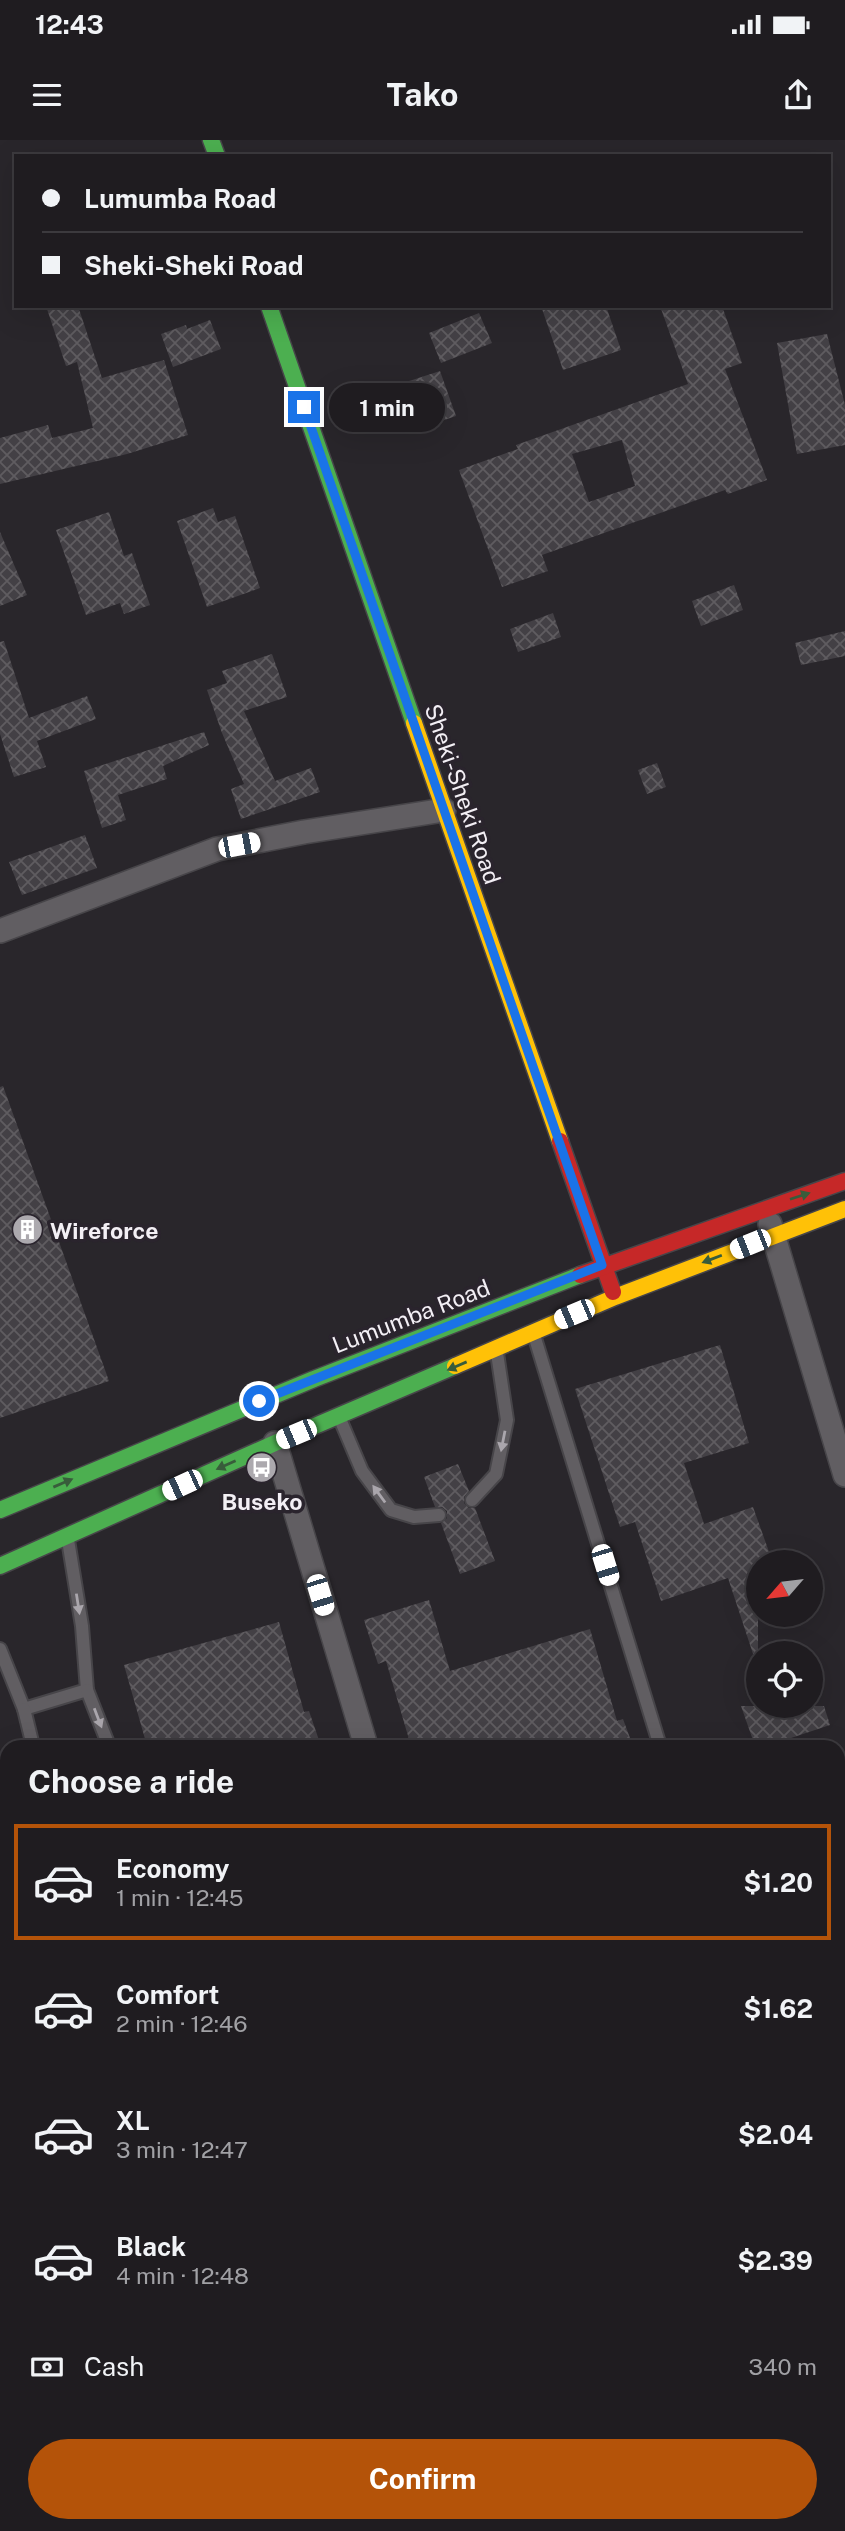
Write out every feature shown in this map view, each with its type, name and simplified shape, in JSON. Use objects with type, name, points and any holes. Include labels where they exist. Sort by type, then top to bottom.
[{"type":"main road","name":"Sheki-Sheki Road","points":[[270,308],[615,1297]]},
{"type":"main road","name":"Lumumba Road","points":[[0,1510],[199,1425],[602,1265],[845,1181]]},
{"type":"main road","points":[[0,1566],[275,1443],[615,1297],[845,1209]]},
{"type":"street","points":[[0,931],[217,849],[444,810]]},
{"type":"street","points":[[765,1208],[839,1432],[845,1475]]},
{"type":"street","points":[[275,1443],[364,1740]]},
{"type":"lane","points":[[533,1332],[658,1740]]},
{"type":"lane","points":[[472,1500],[496,1474],[507,1420],[496,1349]]},
{"type":"lane","points":[[339,1416],[362,1471],[391,1510],[414,1517],[439,1515]]},
{"type":"lane","points":[[67,1536],[82,1626],[87,1690],[107,1740]]},
{"type":"lane","points":[[0,1649],[24,1709],[32,1740]]},
{"type":"lane","points":[[24,1709],[87,1690]]},
{"type":"building","points":[[47,308],[79,308],[102,378],[164,360],[188,435],[127,454],[0,484],[0,438],[48,425],[52,438],[93,428],[77,362],[66,366]]},
{"type":"building","points":[[542,308],[607,308],[621,350],[563,370]]},
{"type":"building","points":[[661,308],[723,308],[742,363],[725,369],[767,480],[728,494],[725,490],[542,555],[548,571],[502,587],[459,470],[518,449],[516,445],[688,384]],"holes":[[[622,440],[635,486],[589,502],[572,454]]]},
{"type":"building","points":[[479,313],[492,343],[441,363],[429,333]]},
{"type":"building","points":[[210,320],[221,349],[173,367],[161,334],[186,325],[187,329]]},
{"type":"building","points":[[827,334],[845,405],[845,445],[797,454],[777,343]]},
{"type":"building","points":[[440,371],[456,416],[415,430],[400,384]]},
{"type":"building","points":[[213,508],[218,522],[235,516],[260,588],[207,607],[177,521]]},
{"type":"building","points":[[109,512],[124,556],[132,553],[150,605],[124,614],[120,603],[86,615],[56,530]]},
{"type":"building","points":[[0,532],[27,595],[0,606]]},
{"type":"building","points":[[734,585],[743,610],[701,626],[692,601]]},
{"type":"building","points":[[553,613],[561,637],[518,652],[510,629]]},
{"type":"building","points":[[845,631],[845,656],[801,665],[795,643]]},
{"type":"building","points":[[4,641],[29,718],[87,696],[96,719],[37,741],[46,767],[14,777],[0,734],[0,642]]},
{"type":"building","points":[[272,654],[287,697],[244,711],[275,781],[311,768],[320,792],[241,819],[231,789],[244,784],[207,690],[227,683],[222,671]]},
{"type":"building","points":[[204,732],[209,745],[163,766],[167,779],[118,795],[126,820],[102,828],[84,771]]},
{"type":"building","points":[[657,763],[666,787],[647,794],[638,770]]},
{"type":"building","points":[[85,835],[97,868],[22,895],[9,862]]},
{"type":"building","name":"Wireforce","points":[[3,1086],[109,1381],[0,1418],[0,1087]]},
{"type":"building","points":[[720,1345],[749,1443],[684,1463],[704,1524],[753,1507],[768,1550],[746,1550],[746,1628],[758,1628],[758,1641],[749,1641],[728,1578],[661,1601],[635,1522],[620,1527],[575,1389]]},
{"type":"building","points":[[458,1464],[469,1491],[464,1497],[464,1503],[469,1508],[475,1508],[495,1561],[460,1574],[441,1523],[447,1518],[447,1511],[442,1507],[435,1507],[424,1477]]},
{"type":"building","points":[[429,1600],[450,1671],[590,1629],[617,1721],[623,1719],[631,1740],[409,1740],[386,1661],[378,1664],[364,1620]]},
{"type":"building","points":[[279,1622],[304,1712],[309,1711],[319,1740],[145,1740],[124,1665]]},
{"type":"building","points":[[741,1706],[746,1706],[746,1718],[823,1718],[824,1706],[830,1725],[785,1740],[753,1740]]},
{"type":"traffic: fast","points":[[211,140],[216,154]]},
{"type":"traffic: fast","points":[[270,308],[414,723]]},
{"type":"traffic: fast","points":[[0,1510],[314,1379],[580,1275]]},
{"type":"traffic: fast","points":[[0,1566],[455,1366]]},
{"type":"traffic: slow","points":[[414,723],[560,1141]]},
{"type":"traffic: slow","points":[[455,1366],[615,1297],[845,1209]]},
{"type":"traffic: jam","points":[[560,1141],[613,1292]]},
{"type":"traffic: jam","points":[[580,1275],[845,1181]]},
{"type":"place","name":"Wireforce","points":[[27,1230]]},
{"type":"place","name":"Buseko","points":[[262,1467]]},
{"type":"route","points":[[259,1401],[602,1265],[304,407]]}]
